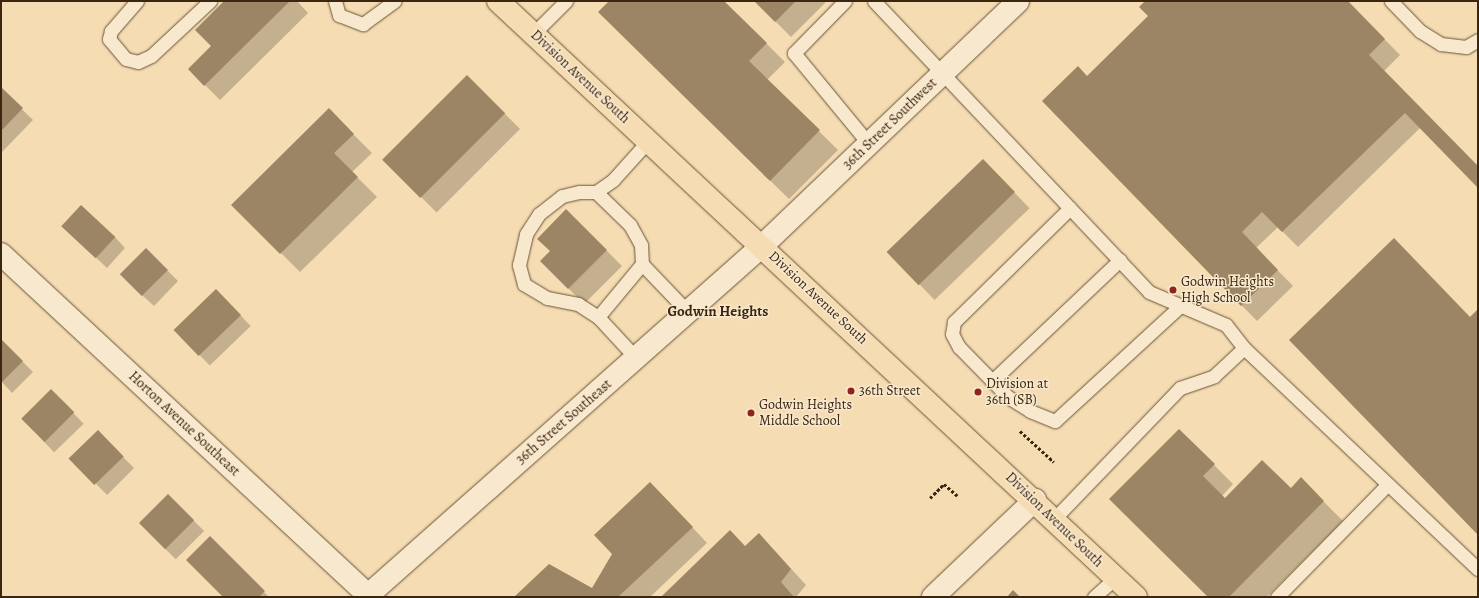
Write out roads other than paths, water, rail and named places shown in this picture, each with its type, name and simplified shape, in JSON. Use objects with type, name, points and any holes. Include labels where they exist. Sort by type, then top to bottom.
[{"type":"main road","name":"Division Avenue South","points":[[498,1],[1034,500],[1136,597]]},
{"type":"street","name":"36th Street Southwest","points":[[762,246],[1018,1]]},
{"type":"street","name":"36th Street Southeast","points":[[367,596],[762,246]]},
{"type":"street","name":"Horton Avenue Southeast","points":[[1,254],[367,596]]},
{"type":"street","points":[[933,597],[1034,500]]},
{"type":"lane","points":[[137,1],[111,31],[109,39],[126,59],[138,62],[151,56],[210,1]]},
{"type":"lane","points":[[335,1],[339,16],[363,24],[395,1]]},
{"type":"lane","points":[[533,34],[566,1]]},
{"type":"lane","points":[[845,1],[794,53],[869,144]]},
{"type":"lane","points":[[874,1],[1149,292],[1226,325],[1244,348],[1478,569]]},
{"type":"lane","points":[[1390,1],[1420,31],[1441,44],[1466,46],[1478,40]]},
{"type":"lane","points":[[636,358],[598,317],[578,304],[547,298],[524,284],[519,265],[526,234],[539,214],[562,196],[580,192],[596,192],[613,180],[648,140]]},
{"type":"lane","points":[[596,192],[630,225],[641,245],[642,264],[688,312]]},
{"type":"lane","points":[[1070,208],[954,322],[952,334],[959,347],[1008,397],[1030,411],[1055,421],[1180,306]]},
{"type":"lane","points":[[992,381],[1120,260]]},
{"type":"lane","points":[[598,317],[642,264]]},
{"type":"lane","points":[[1054,519],[1180,388],[1214,376],[1244,348]]},
{"type":"lane","points":[[1276,597],[1388,484]]},
{"type":"lane","points":[[1094,597],[1115,578]]},
{"type":"place","name":"Godwin Heights High School","points":[[1173,290]]},
{"type":"place","name":"36th Street","points":[[851,391]]},
{"type":"place","name":"Division at 36th (SB)","points":[[978,392]]},
{"type":"place","name":"Godwin Heights Middle School","points":[[751,413]]},
{"type":"district","name":"Godwin Heights","points":[[718,312]]}]
